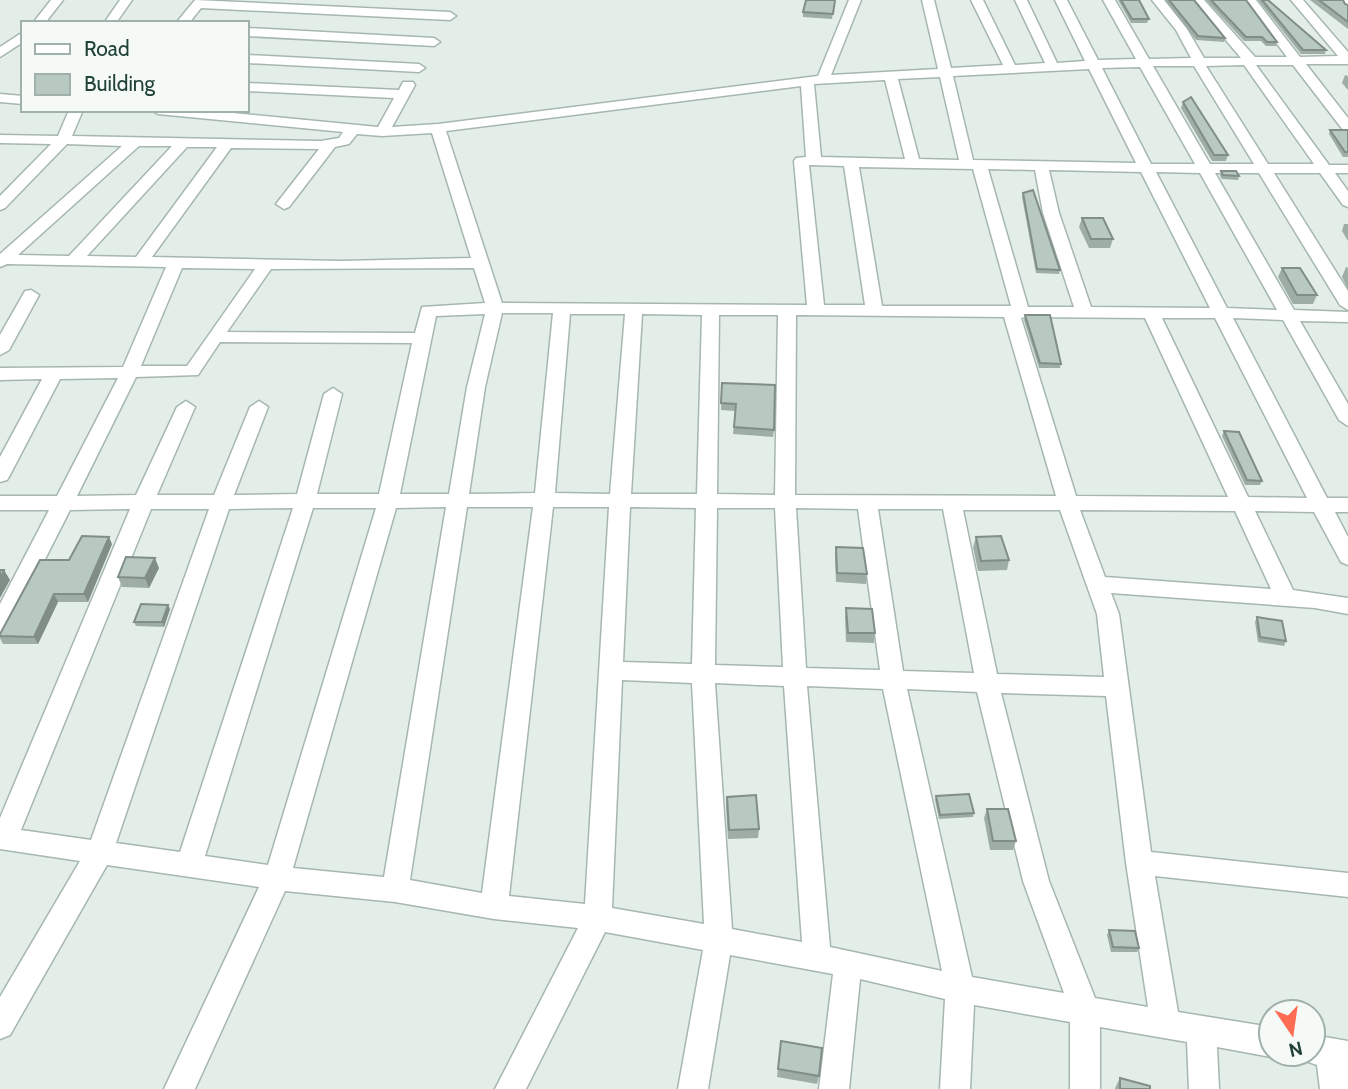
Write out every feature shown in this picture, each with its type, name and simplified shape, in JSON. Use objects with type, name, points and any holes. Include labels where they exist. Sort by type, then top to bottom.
[{"type":"street","points":[[41,21],[57,0]]},
{"type":"street","points":[[111,21],[126,0]]},
{"type":"street","points":[[382,132],[459,0]]},
{"type":"street","points":[[823,79],[855,0]]},
{"type":"street","points":[[928,0],[930,19],[1016,313],[1068,504],[1108,614],[1139,863],[1165,1022]]},
{"type":"street","points":[[977,0],[1011,69]]},
{"type":"street","points":[[1021,0],[1053,67]]},
{"type":"street","points":[[1061,0],[1348,557]]},
{"type":"street","points":[[1109,0],[1285,314],[1348,419]]},
{"type":"street","points":[[1158,0],[1181,29],[1199,64],[1348,305]]},
{"type":"street","points":[[1198,0],[1249,61],[1348,202]]},
{"type":"street","points":[[1250,0],[1348,127]]},
{"type":"street","points":[[1297,0],[1348,60]]},
{"type":"street","points":[[184,21],[199,2],[450,16]]},
{"type":"street","points":[[248,32],[434,42]]},
{"type":"street","points":[[0,54],[21,38]]},
{"type":"street","points":[[248,59],[419,68]]},
{"type":"street","points":[[179,112],[382,132],[438,128],[823,79],[1143,63],[1348,60]]},
{"type":"street","points":[[890,75],[913,163]]},
{"type":"street","points":[[807,81],[814,161]]},
{"type":"street","points":[[248,87],[403,94]]},
{"type":"street","points":[[0,98],[21,100]]},
{"type":"street","points":[[0,205],[62,140],[75,112]]},
{"type":"street","points":[[395,890],[476,387],[495,308],[438,128]]},
{"type":"street","points":[[0,139],[330,144],[344,141],[353,129]]},
{"type":"street","points":[[1,260],[136,141]]},
{"type":"street","points":[[75,259],[184,142]]},
{"type":"street","points":[[141,261],[227,143]]},
{"type":"street","points":[[284,204],[330,144]]},
{"type":"street","points":[[816,312],[801,161],[1348,169]]},
{"type":"street","points":[[851,162],[875,312]]},
{"type":"street","points":[[1041,166],[1051,213],[1085,313]]},
{"type":"street","points":[[1,260],[75,259],[341,266],[482,263]]},
{"type":"street","points":[[0,626],[130,372],[176,262]]},
{"type":"street","points":[[0,374],[192,371],[267,264]]},
{"type":"street","points":[[0,350],[31,295]]},
{"type":"street","points":[[179,1089],[277,878],[388,501],[428,311],[495,308],[1223,313],[1348,317]]},
{"type":"street","points":[[494,907],[544,500],[562,309]]},
{"type":"street","points":[[510,1089],[598,918],[620,501],[634,310]]},
{"type":"street","points":[[693,1089],[719,940],[703,674],[711,311]]},
{"type":"street","points":[[788,312],[785,502],[795,677],[817,958]]},
{"type":"street","points":[[1151,313],[1239,505],[1286,598]]},
{"type":"street","points":[[215,337],[422,338]]},
{"type":"street","points":[[0,475],[54,373]]},
{"type":"street","points":[[189,865],[304,502],[333,394]]},
{"type":"street","points":[[186,407],[2,838],[277,878],[395,890],[494,907],[598,918],[848,963],[960,989],[1257,1039]]},
{"type":"street","points":[[0,1025],[100,852],[221,503],[259,407]]},
{"type":"street","points":[[0,502],[544,500],[1348,505]]},
{"type":"street","points":[[867,503],[893,681],[960,989],[955,1089]]},
{"type":"street","points":[[952,503],[987,683],[1036,881],[1085,1010],[1085,1089]]},
{"type":"street","points":[[1097,584],[1286,598],[1348,606]]},
{"type":"street","points":[[611,671],[1117,687]]},
{"type":"street","points":[[1139,863],[1348,885]]},
{"type":"street","points":[[834,1089],[848,963]]},
{"type":"street","points":[[1201,1029],[1204,1089]]},
{"type":"street","points":[[1330,1053],[1335,1089]]},
{"type":"building","points":[[806,0],[835,0],[833,14],[803,12]]},
{"type":"building","points":[[1121,0],[1139,0],[1149,19],[1132,19]]},
{"type":"building","points":[[1169,0],[1194,0],[1225,38],[1198,36]]},
{"type":"building","points":[[1211,0],[1246,0],[1277,42],[1267,42],[1262,37],[1246,37]]},
{"type":"building","points":[[1262,0],[1268,0],[1326,50],[1303,50]]},
{"type":"building","points":[[1319,0],[1343,0],[1348,5],[1348,22]]},
{"type":"building","points":[[1191,97],[1228,155],[1214,155],[1183,102]]},
{"type":"building","points":[[1330,130],[1348,130],[1348,152],[1345,152]]},
{"type":"building","points":[[1221,171],[1236,171],[1239,176],[1223,175]]},
{"type":"building","points":[[1033,190],[1060,270],[1037,269],[1023,193]]},
{"type":"building","points":[[1082,218],[1103,218],[1113,239],[1091,239]]},
{"type":"building","points":[[1282,268],[1300,268],[1317,295],[1297,295]]},
{"type":"building","points":[[1025,315],[1050,315],[1061,364],[1040,363]]},
{"type":"building","points":[[722,383],[775,385],[774,430],[734,427],[736,404],[721,403]]},
{"type":"building","points":[[1224,431],[1239,432],[1262,481],[1247,480]]},
{"type":"building","points":[[82,536],[109,537],[84,594],[54,594],[34,637],[0,636],[40,560],[69,560]]},
{"type":"building","points":[[1001,536],[1009,560],[981,561],[976,537]]},
{"type":"building","points":[[836,547],[863,548],[867,574],[837,573]]},
{"type":"building","points":[[126,557],[155,558],[145,578],[118,577]]},
{"type":"building","points":[[141,604],[168,605],[162,622],[134,622]]},
{"type":"building","points":[[846,608],[872,609],[875,633],[848,633]]},
{"type":"building","points":[[1257,617],[1282,621],[1286,641],[1260,637]]},
{"type":"building","points":[[969,794],[974,813],[940,815],[936,796]]},
{"type":"building","points":[[756,795],[759,829],[729,830],[727,797]]},
{"type":"building","points":[[987,809],[1008,809],[1016,841],[993,841]]},
{"type":"building","points":[[1109,930],[1135,931],[1139,948],[1113,947]]},
{"type":"building","points":[[781,1041],[822,1048],[819,1076],[778,1069]]},
{"type":"building","points":[[1120,1078],[1150,1086],[1150,1089],[1120,1089]]}]
